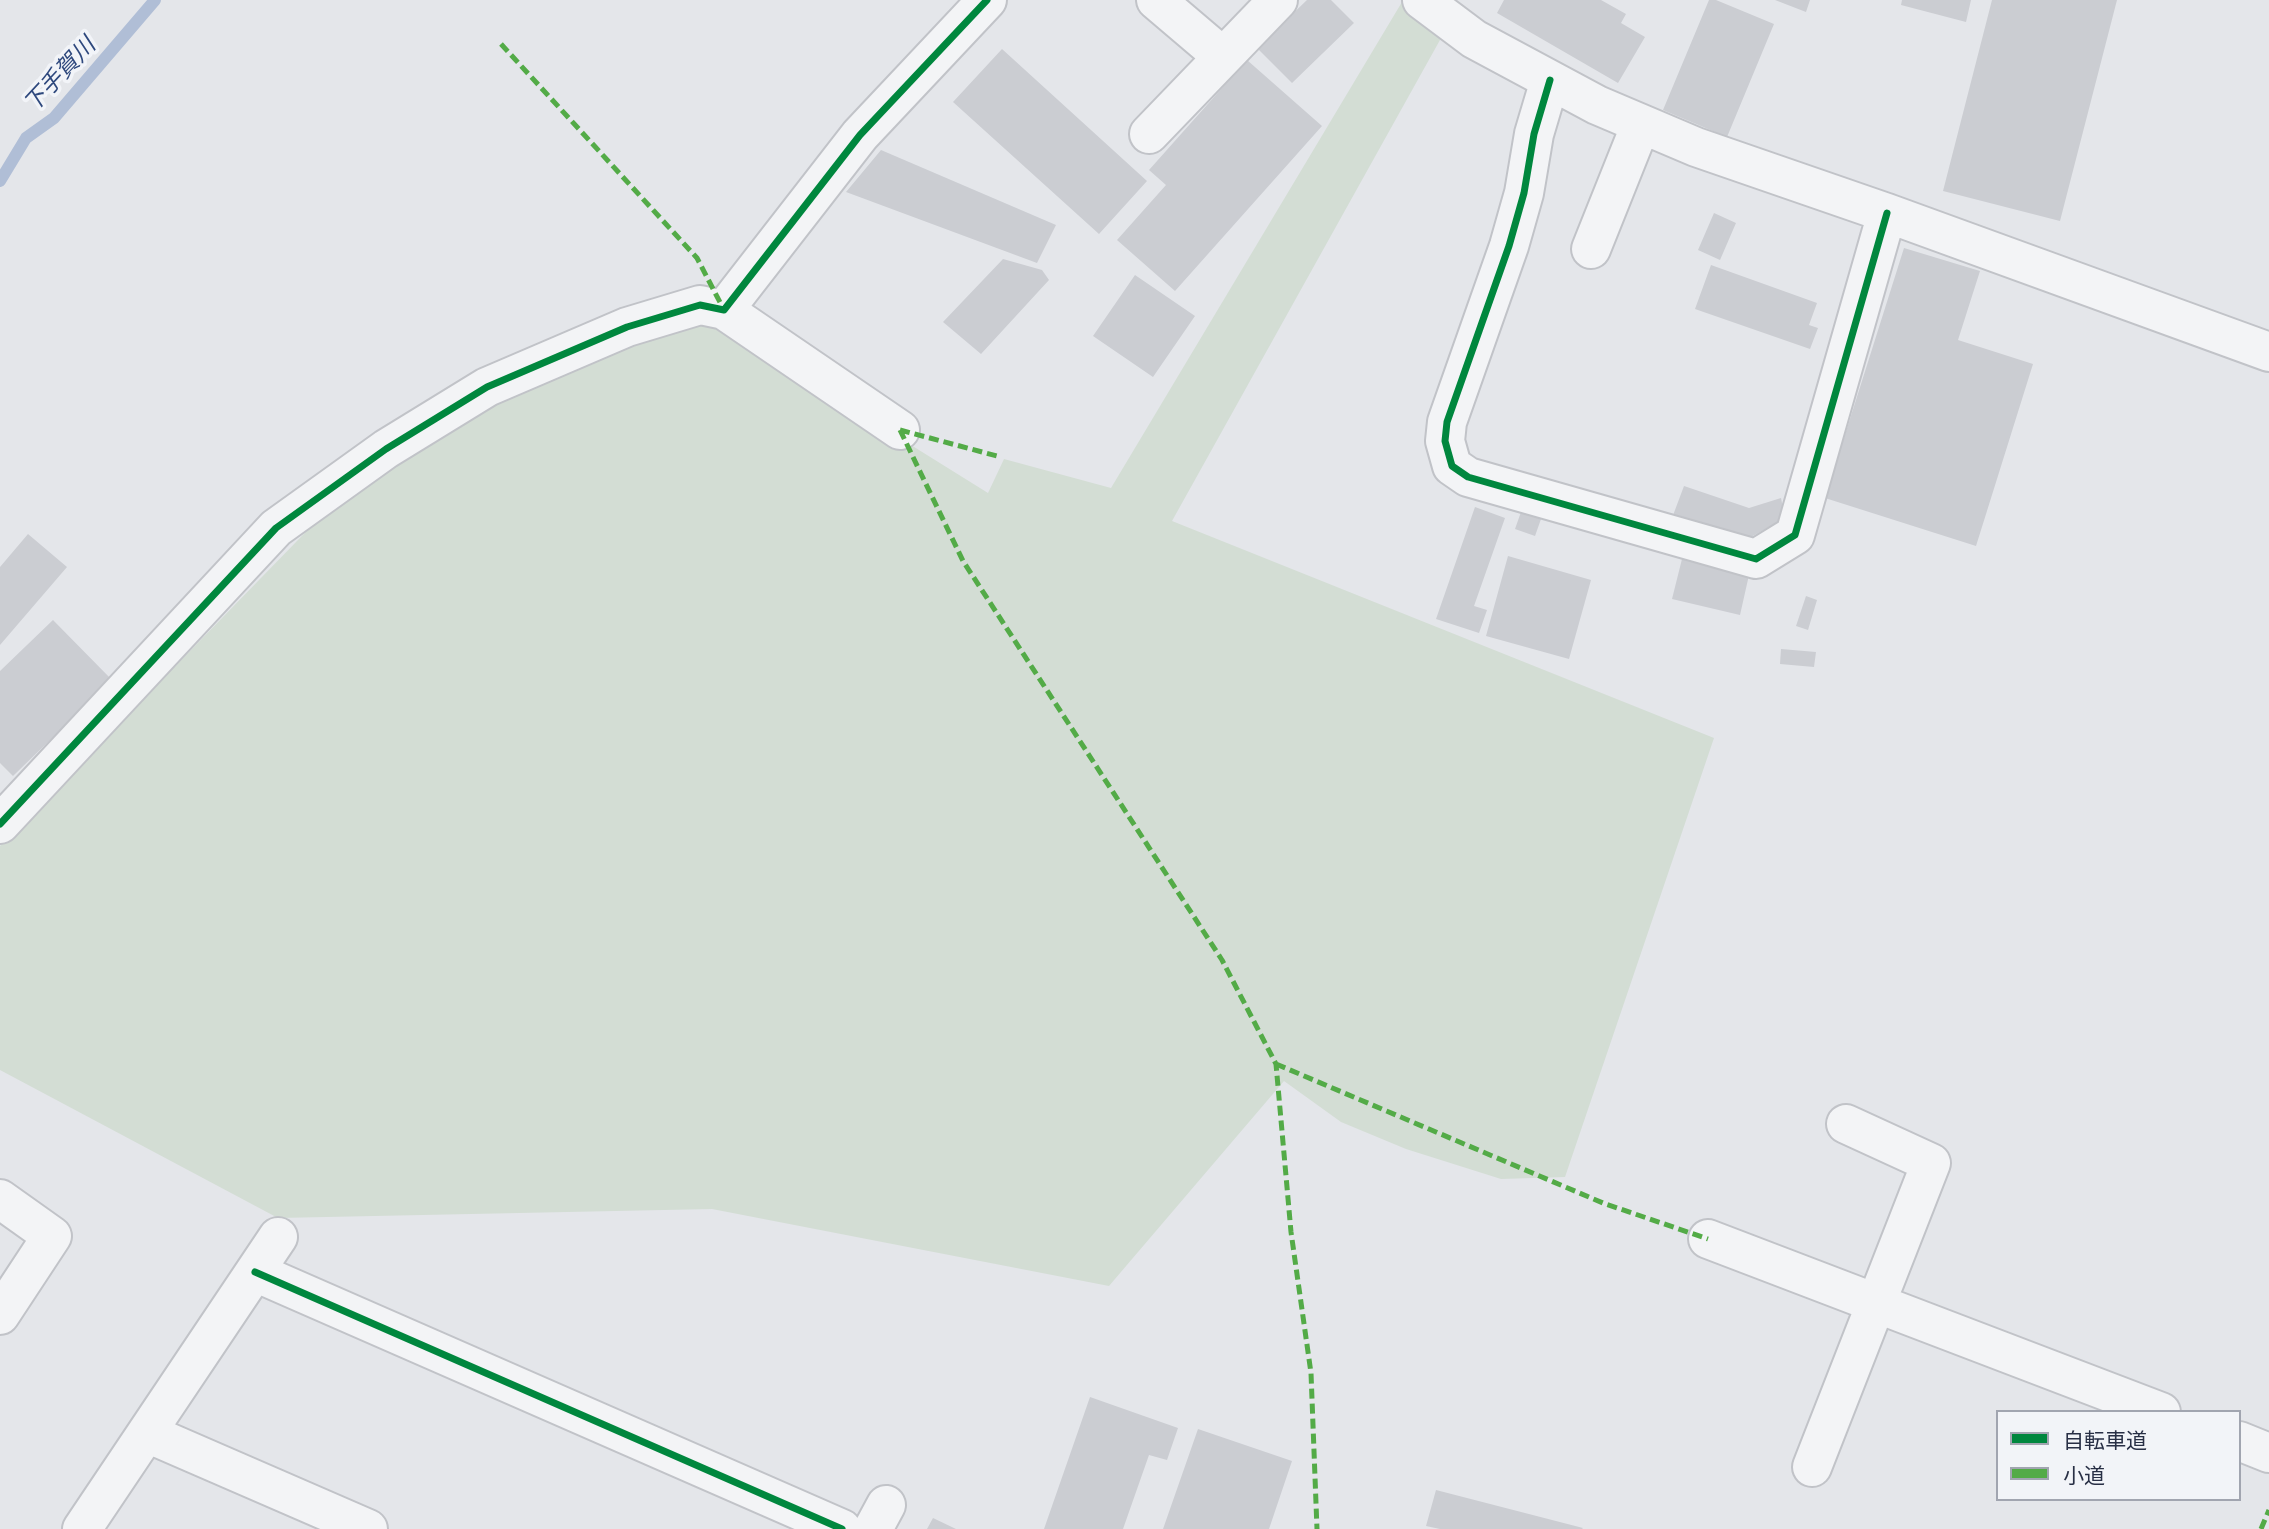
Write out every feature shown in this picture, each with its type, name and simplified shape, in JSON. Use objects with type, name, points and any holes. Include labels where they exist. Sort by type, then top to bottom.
[{"type":"street","points":[[724,310],[860,135],[987,0]]},
{"type":"street","points":[[1156,0],[1223,57]]},
{"type":"street","points":[[1149,134],[1278,0]]},
{"type":"street","points":[[1422,0],[1474,39],[1550,80],[1597,105],[1696,147],[1887,213],[2269,352]]},
{"type":"street","points":[[1550,80],[1534,134],[1524,193],[1509,246],[1447,422],[1445,441],[1452,466],[1468,477],[1756,559],[1795,535],[1887,213]]},
{"type":"street","points":[[1591,249],[1641,124]]},
{"type":"street","points":[[0,824],[276,528],[386,449],[487,387],[628,327],[700,305],[724,310],[900,430]]},
{"type":"street","points":[[1812,1467],[1931,1163],[1846,1125]]},
{"type":"street","points":[[0,1199],[52,1236],[0,1314]]},
{"type":"street","points":[[82,1529],[278,1237]]},
{"type":"street","points":[[1708,1239],[2156,1410]]},
{"type":"street","points":[[255,1272],[842,1529]]},
{"type":"street","points":[[147,1433],[368,1529]]},
{"type":"street","points":[[2241,1442],[2269,1453]]},
{"type":"shaded area","points":[[1402,2],[1445,31],[1172,521],[1714,738],[1565,1177],[1501,1179],[1406,1149],[1341,1122],[1284,1081],[1109,1286],[712,1209],[278,1218],[0,1070],[0,846],[334,503],[491,403],[609,352],[707,318],[988,493],[1004,459],[1111,488]]},
{"type":"building","points":[[1307,0],[1331,0],[1354,23],[1292,83],[1257,48]]},
{"type":"building","points":[[1504,0],[1601,0],[1626,14],[1621,23],[1645,37],[1618,83],[1497,13]]},
{"type":"building","points":[[1709,0],[1716,0],[1774,24],[1727,137],[1663,110]]},
{"type":"building","points":[[1775,0],[1810,0],[1806,12]]},
{"type":"building","points":[[1902,0],[1971,0],[1966,22],[1901,5]]},
{"type":"building","points":[[1992,0],[2117,0],[2060,221],[1943,191]]},
{"type":"building","points":[[1002,49],[1147,181],[1099,234],[953,102]]},
{"type":"building","points":[[1247,60],[1322,126],[1175,291],[1117,240],[1166,185],[1149,170]]},
{"type":"building","points":[[881,150],[1056,225],[1037,263],[846,192]]},
{"type":"building","points":[[1714,213],[1736,223],[1720,260],[1698,250]]},
{"type":"building","points":[[1904,248],[1980,271],[1958,340],[2033,364],[1976,546],[1825,498]]},
{"type":"building","points":[[1003,259],[1042,270],[1049,280],[981,354],[943,322]]},
{"type":"building","points":[[1711,265],[1817,303],[1809,325],[1818,328],[1810,349],[1695,309]]},
{"type":"building","points":[[1135,275],[1195,316],[1153,377],[1093,336]]},
{"type":"building","points":[[1684,486],[1749,508],[1781,498],[1785,518],[1742,542],[1672,518]]},
{"type":"building","points":[[1475,507],[1505,518],[1474,606],[1487,610],[1479,633],[1436,619]]},
{"type":"building","points":[[1521,512],[1541,519],[1535,536],[1515,529]]},
{"type":"building","points":[[28,534],[67,567],[0,645],[0,567]]},
{"type":"building","points":[[1508,556],[1591,580],[1569,659],[1486,636]]},
{"type":"building","points":[[1682,559],[1749,575],[1740,615],[1672,599]]},
{"type":"building","points":[[1806,596],[1817,600],[1808,630],[1796,626]]},
{"type":"building","points":[[53,620],[112,680],[13,776],[0,763],[0,671]]},
{"type":"building","points":[[1781,649],[1816,652],[1814,667],[1780,664]]},
{"type":"building","points":[[1090,1397],[1178,1428],[1167,1460],[1149,1455],[1123,1529],[1044,1529]]},
{"type":"building","points":[[1198,1429],[1292,1461],[1269,1529],[1163,1529]]},
{"type":"building","points":[[1436,1490],[1583,1528],[1440,1529],[1426,1526]]},
{"type":"building","points":[[933,1518],[956,1529],[927,1529]]},
{"type":"waterway","name":"下手賀川","points":[[0,181],[26,138],[54,118],[155,0]]},
{"type":"marked path","points":[[501,44],[697,258],[724,310]]},
{"type":"marked path","points":[[900,430],[963,561],[1222,960],[1276,1064],[1291,1232],[1311,1373],[1317,1529]]},
{"type":"marked path","points":[[900,430],[997,456]]},
{"type":"marked path","points":[[1276,1064],[1603,1203],[1708,1239]]},
{"type":"marked path","points":[[2261,1529],[2269,1510]]},
{"type":"cycle path","points":[[0,824],[276,528],[386,449],[487,387],[627,327],[700,305],[724,310],[860,135],[987,0]]},
{"type":"cycle path","points":[[1550,80],[1534,134],[1524,193],[1509,246],[1447,422],[1445,441],[1452,466],[1468,477],[1756,559],[1795,535],[1887,213]]},
{"type":"cycle path","points":[[255,1272],[842,1529]]}]
